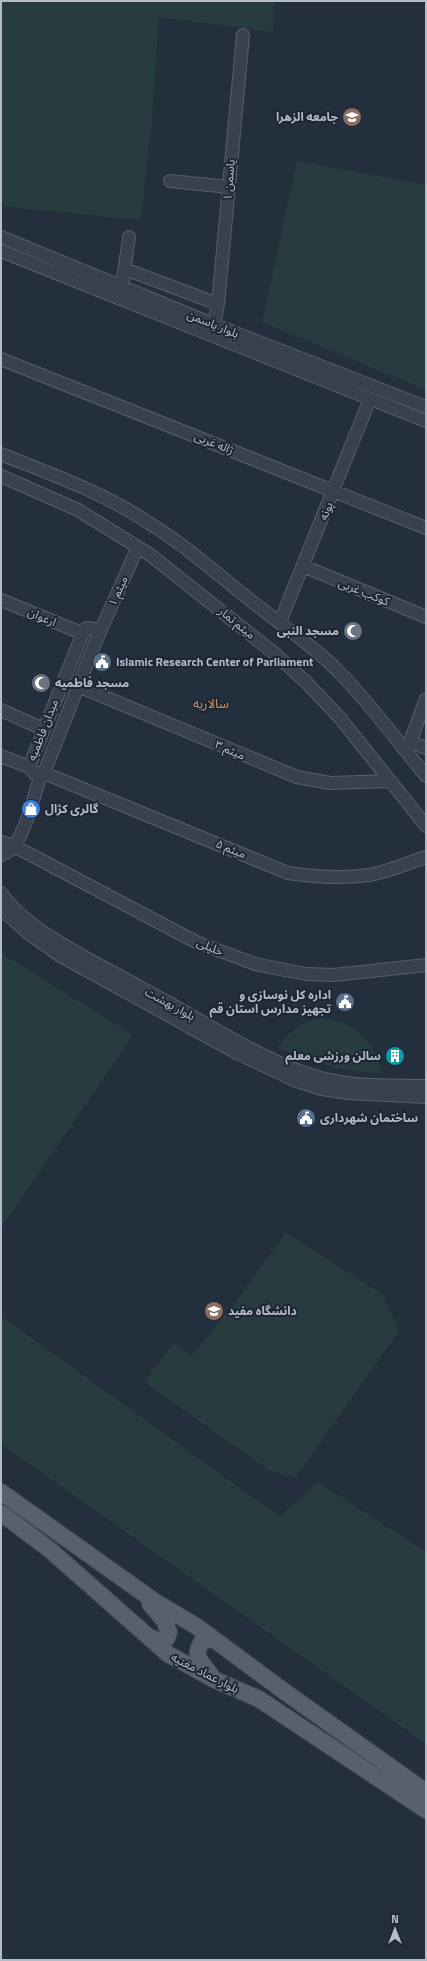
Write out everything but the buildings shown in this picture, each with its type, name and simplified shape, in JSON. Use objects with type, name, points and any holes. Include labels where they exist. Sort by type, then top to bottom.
[{"type":"main road","points":[[1,1492],[213,1639],[426,1792]]},
{"type":"main road","name":"بلوار عماد مغنیه","points":[[1,1513],[49,1549],[168,1654],[214,1679],[259,1699],[426,1810]]},
{"type":"main road","points":[[136,1587],[164,1620],[169,1632],[167,1638],[161,1641],[151,1638]]},
{"type":"main road","points":[[213,1639],[203,1640],[196,1650],[196,1655],[214,1679]]},
{"type":"street","name":"یاسمن ۱","points":[[213,331],[218,304],[243,34]]},
{"type":"street","points":[[170,181],[229,187]]},
{"type":"street","name":"بلوار یاسمن","points":[[1,237],[122,287],[213,331],[370,399],[426,421]]},
{"type":"street","points":[[122,287],[129,237]]},
{"type":"street","name":"بلوار یاسمن","points":[[1,251],[213,331],[426,407]]},
{"type":"street","points":[[125,270],[218,304]]},
{"type":"street","name":"ژاله غربی","points":[[1,359],[426,528]]},
{"type":"street","name":"پونه","points":[[280,622],[370,399]]},
{"type":"street","points":[[1,454],[92,492],[149,522],[190,552],[280,622],[340,673],[406,744],[426,776]]},
{"type":"street","name":"میثم تمار","points":[[1,476],[78,510],[138,547],[233,620],[306,682],[340,718],[426,826]]},
{"type":"street","name":"میثم ۱","points":[[98,636],[138,547]]},
{"type":"street","name":"کوکب غربی","points":[[303,566],[426,617]]},
{"type":"street","name":"ارغوان","points":[[1,600],[82,633]]},
{"type":"street","points":[[82,633],[84,630],[90,628],[96,631],[98,636]]},
{"type":"street","name":"میدان فاطمیه","points":[[82,633],[43,729],[29,768],[35,774],[42,774],[98,636]]},
{"type":"street","name":"میثم ۳","points":[[78,686],[296,777],[330,783],[390,782]]},
{"type":"street","points":[[406,744],[426,699]]},
{"type":"street","points":[[1,710],[43,729]]},
{"type":"street","points":[[406,744],[426,748]]},
{"type":"street","points":[[1,756],[29,768]]},
{"type":"street","points":[[1,855],[8,852],[14,846],[25,823],[42,774]]},
{"type":"street","name":"میثم ۵","points":[[42,774],[288,872],[320,877],[370,874],[426,857]]},
{"type":"street","name":"خلیلی","points":[[1,842],[14,846],[196,942],[255,964],[306,974],[334,975],[426,965]]},
{"type":"street","name":"بلوار بهشت","points":[[1,893],[6,901],[34,925],[65,947],[240,1042],[298,1070],[320,1078],[351,1084],[426,1086]]},
{"type":"street","name":"بلوار بهشت","points":[[1,909],[27,932],[59,955],[281,1075],[322,1089],[348,1093],[426,1097]]},
{"type":"green space","points":[[1,1],[274,1],[273,32],[159,17],[152,118],[141,220],[1,206]]},
{"type":"green space","points":[[297,161],[426,185],[426,390],[262,322]]},
{"type":"green space","points":[[1,953],[133,1035],[1,1228]]},
{"type":"green space","points":[[322,1018],[334,1020],[344,1024],[362,1035],[375,1052],[381,1074],[336,1068],[277,1048],[296,1028],[315,1019]]},
{"type":"green space","points":[[286,1233],[382,1294],[399,1331],[295,1478],[270,1471],[144,1382],[175,1342],[191,1357],[237,1300]]},
{"type":"green space","points":[[1,1316],[280,1517],[318,1482],[426,1552],[426,1744],[1,1444]]},
{"type":"place","name":"جامعه الزهرا","points":[[352,117]]},
{"type":"place","name":"مسجد النبی","points":[[353,631]]},
{"type":"place","name":"Islamic Research Center of Parliament","points":[[102,662]]},
{"type":"place","name":"مسجد فاطمیه","points":[[41,683]]},
{"type":"place","name":"گالری کژال","points":[[31,809]]},
{"type":"place","name":"اداره کل نوسازی و تجهیز مدارس استان قم","points":[[345,1002]]},
{"type":"place","name":"سالن ورزشی معلم","points":[[395,1056]]},
{"type":"place","name":"ساختمان شهرداری","points":[[306,1118]]},
{"type":"place","name":"دانشگاه مفید","points":[[214,1311]]},
{"type":"district","name":"سالاریه","points":[[211,703]]}]
